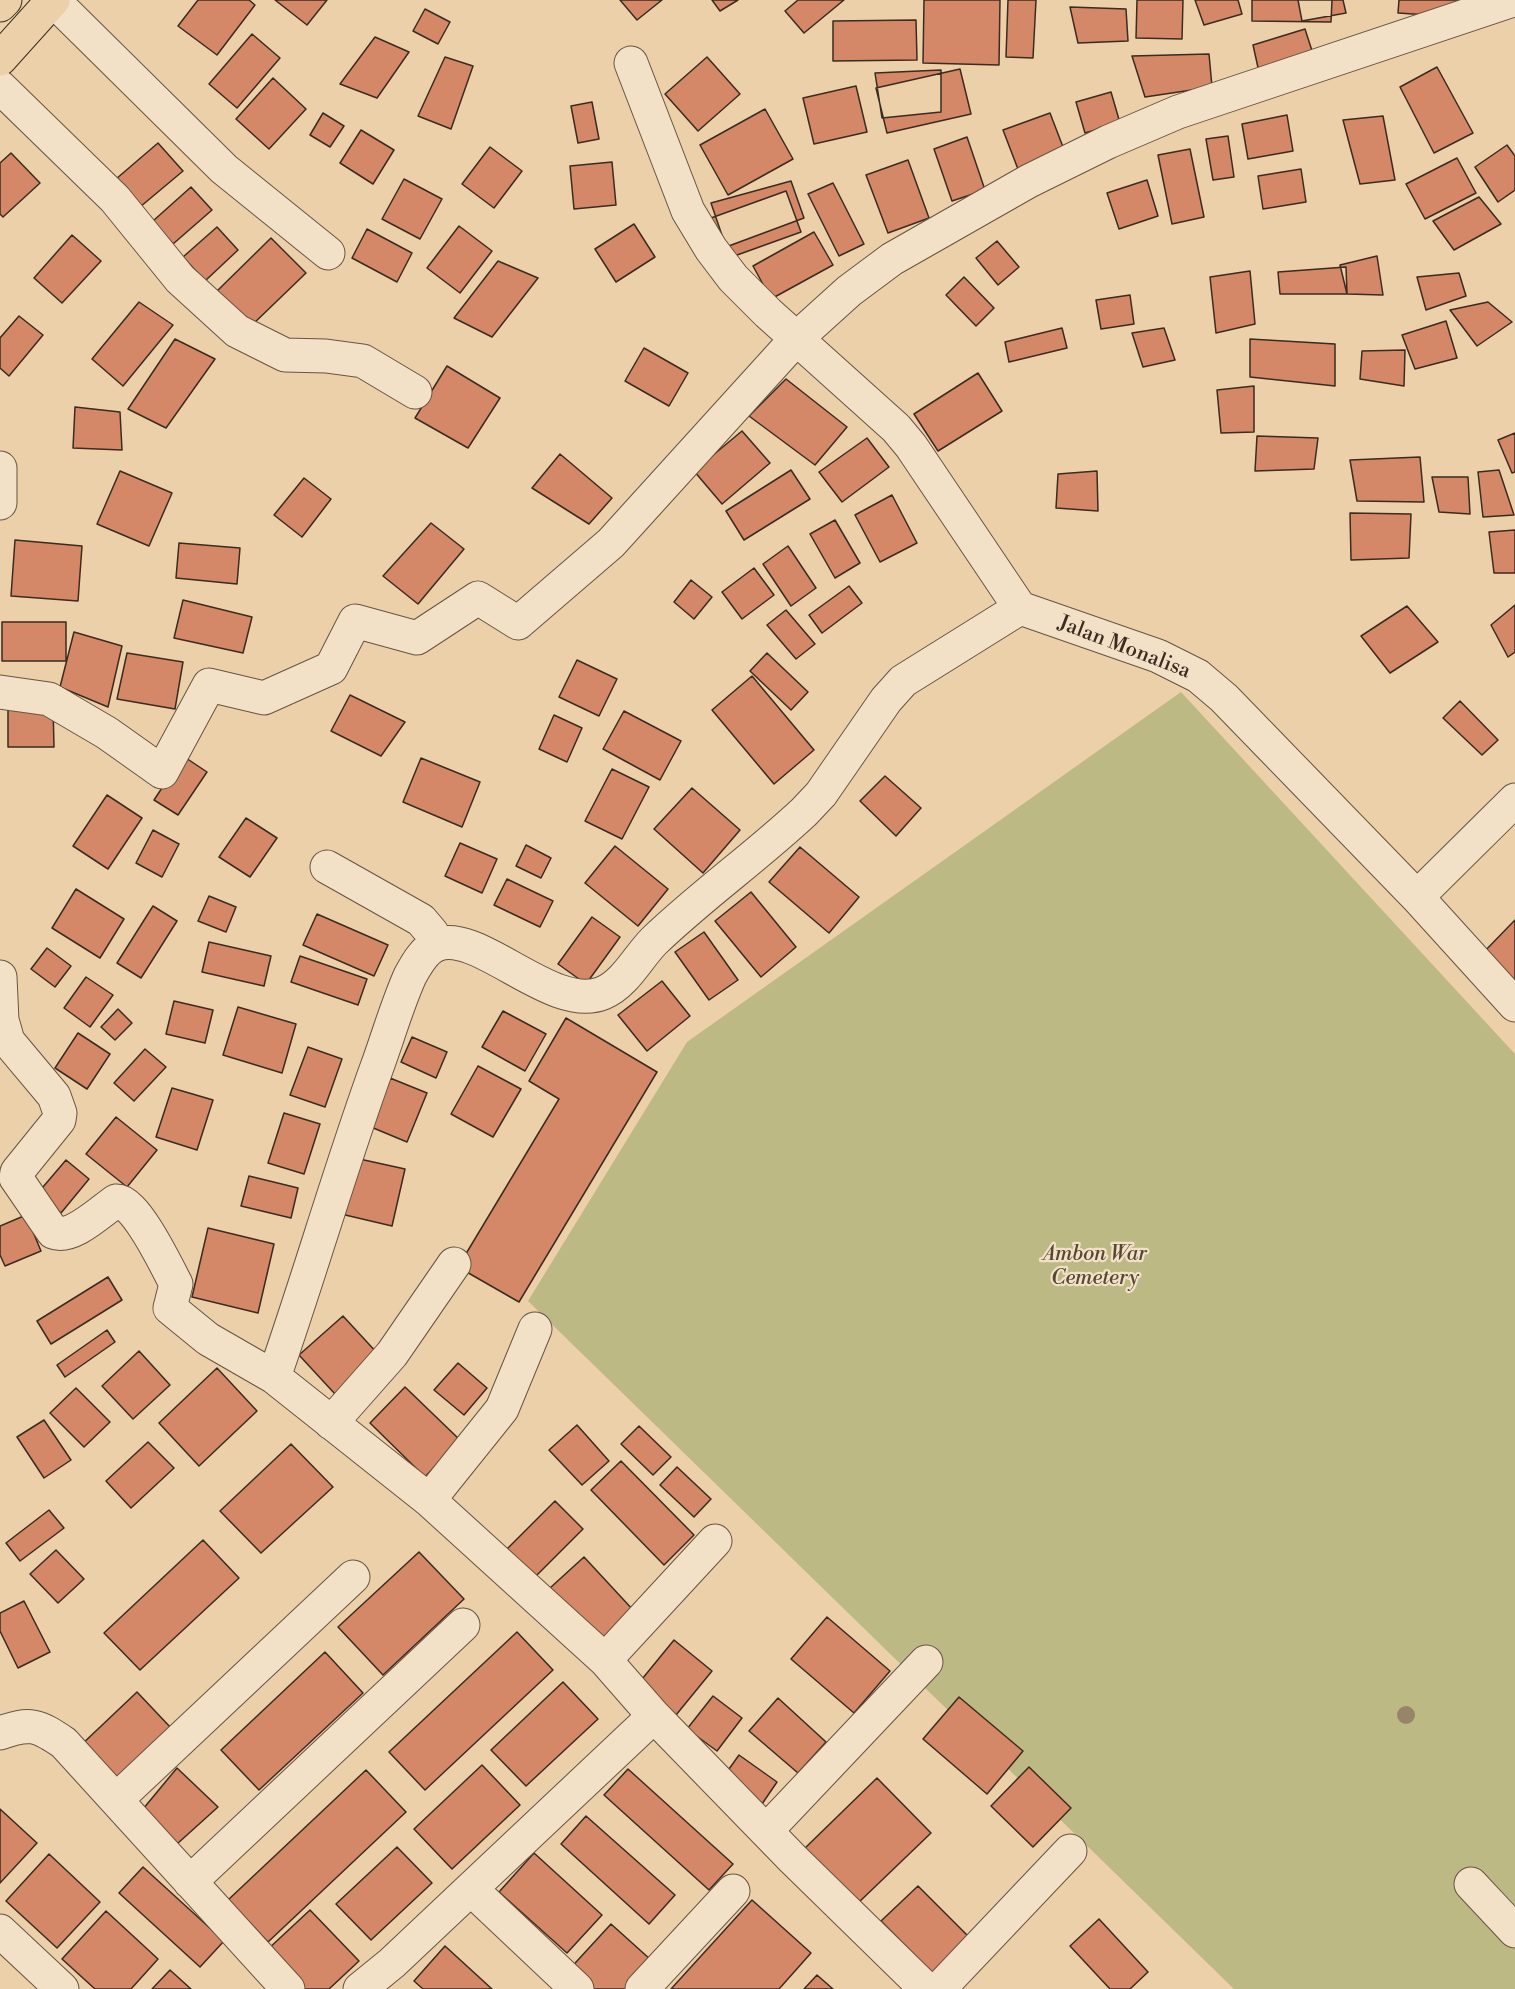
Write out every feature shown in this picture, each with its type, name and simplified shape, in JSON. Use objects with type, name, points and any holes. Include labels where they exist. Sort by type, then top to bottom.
[{"type":"highway","points":[[0,5],[5,0]]},
{"type":"highway","points":[[0,59],[53,0]]},
{"type":"street","points":[[53,0],[224,169],[328,254]]},
{"type":"street","points":[[0,692],[50,699],[107,733],[162,772],[209,685],[264,698],[331,668],[355,621],[417,638],[478,598],[518,622],[611,543],[796,338],[849,291],[892,259],[1029,181],[1108,142],[1178,112],[1513,0]]},
{"type":"street","points":[[274,1377],[321,1239],[356,1125],[410,976],[426,950],[445,942],[474,950],[561,993],[581,996],[603,993],[619,982],[652,943],[685,913],[804,812],[821,794],[886,700],[903,681],[1020,608],[911,446],[896,428],[733,278],[711,249],[688,211],[631,63]]},
{"type":"street","points":[[0,87],[115,199],[180,279],[237,331],[285,355],[326,356],[363,361],[415,392]]},
{"type":"street","points":[[0,468],[0,503]]},
{"type":"street","name":"Jalan Monalisa","points":[[1020,608],[1158,656],[1198,676],[1224,698],[1417,897],[1515,1005]]},
{"type":"street","points":[[1417,897],[1515,800]]},
{"type":"street","points":[[327,867],[421,920],[432,933],[436,945]]},
{"type":"street","points":[[0,977],[2,1020],[8,1041],[54,1096],[60,1113],[59,1120],[17,1172],[18,1184],[56,1234],[76,1228],[116,1201],[127,1204],[139,1218],[176,1284],[170,1308],[208,1339],[274,1377],[429,1500],[605,1660],[654,1716],[766,1831],[925,1988],[1070,1851]]},
{"type":"street","points":[[331,1423],[392,1354],[454,1264]]},
{"type":"street","points":[[429,1500],[502,1409],[535,1329]]},
{"type":"street","points":[[605,1660],[716,1541]]},
{"type":"street","points":[[116,1800],[353,1577]]},
{"type":"street","points":[[190,1882],[463,1625]]},
{"type":"street","points":[[766,1831],[927,1662]]},
{"type":"street","points":[[360,1989],[471,1889],[654,1716]]},
{"type":"street","points":[[0,1733],[19,1726],[41,1727],[64,1743],[288,1989]]},
{"type":"street","points":[[1471,1884],[1515,1931]]},
{"type":"street","points":[[471,1889],[577,1989]]},
{"type":"street","points":[[642,1989],[734,1891]]},
{"type":"street","points":[[6,1947],[62,1989]]},
{"type":"green space","name":"Ambon War Cemetery","points":[[1181,692],[1515,1054],[1515,1989],[1234,1989],[528,1301],[687,1042]]},
{"type":"building","points":[[198,0],[249,0],[255,5],[217,55],[178,26]]},
{"type":"building","points":[[275,0],[327,0],[307,25]]},
{"type":"building","points":[[620,0],[662,0],[637,20]]},
{"type":"building","points":[[712,0],[738,0],[720,11]]},
{"type":"building","points":[[798,0],[844,0],[804,33],[785,11]]},
{"type":"building","points":[[924,0],[1000,0],[999,65],[923,63]]},
{"type":"building","points":[[1008,0],[1036,0],[1033,58],[1006,57]]},
{"type":"building","points":[[1137,0],[1183,0],[1182,39],[1136,38]]},
{"type":"building","points":[[1195,0],[1238,0],[1242,14],[1204,25]]},
{"type":"building","points":[[1252,0],[1332,0],[1331,22],[1252,21]]},
{"type":"building","points":[[1298,0],[1343,0],[1346,13],[1302,21]]},
{"type":"building","points":[[1399,0],[1460,0],[1459,17],[1398,13]]},
{"type":"building","points":[[1070,7],[1126,9],[1128,41],[1078,43]]},
{"type":"building","points":[[425,9],[450,22],[438,44],[413,31]]},
{"type":"building","points":[[916,20],[917,60],[833,61],[833,21]]},
{"type":"building","points":[[1305,29],[1314,57],[1259,72],[1253,45]]},
{"type":"building","points":[[252,34],[280,58],[237,108],[209,84]]},
{"type":"building","points":[[375,37],[409,52],[377,98],[340,84]]},
{"type":"building","points":[[1209,54],[1212,87],[1145,97],[1132,56]]},
{"type":"building","points":[[445,57],[473,66],[451,129],[418,116]]},
{"type":"building","points":[[707,57],[740,94],[698,131],[665,94]]},
{"type":"building","points":[[1437,67],[1473,133],[1434,153],[1400,87]]},
{"type":"building","points":[[960,69],[971,114],[887,133],[876,88]]},
{"type":"building","points":[[941,70],[941,112],[882,118],[875,73]]},
{"type":"building","points":[[273,78],[306,109],[269,149],[236,119]]},
{"type":"building","points":[[856,86],[867,132],[814,144],[803,98]]},
{"type":"building","points":[[1111,92],[1120,123],[1085,133],[1076,102]]},
{"type":"building","points":[[592,102],[599,139],[578,143],[571,106]]},
{"type":"building","points":[[765,109],[793,159],[728,195],[700,145]]},
{"type":"building","points":[[323,113],[344,126],[330,147],[310,135]]},
{"type":"building","points":[[1050,113],[1068,160],[1021,177],[1003,130]]},
{"type":"building","points":[[1287,115],[1293,151],[1248,159],[1242,124]]},
{"type":"building","points":[[1383,116],[1395,180],[1360,184],[1343,120]]},
{"type":"building","points":[[361,130],[394,150],[373,184],[340,163]]},
{"type":"building","points":[[1228,136],[1234,177],[1213,180],[1206,139]]},
{"type":"building","points":[[967,137],[985,190],[952,201],[934,149]]},
{"type":"building","points":[[158,143],[183,171],[140,207],[116,179]]},
{"type":"building","points":[[1507,145],[1515,156],[1515,190],[1498,202],[1475,167]]},
{"type":"building","points":[[490,147],[522,171],[494,208],[462,184]]},
{"type":"building","points":[[1190,149],[1204,217],[1172,224],[1158,155]]},
{"type":"building","points":[[11,153],[40,183],[3,217],[0,214],[0,163]]},
{"type":"building","points":[[1457,158],[1476,193],[1425,219],[1406,184]]},
{"type":"building","points":[[908,160],[929,218],[888,233],[866,175]]},
{"type":"building","points":[[612,162],[616,205],[574,209],[570,166]]},
{"type":"building","points":[[1301,169],[1306,202],[1263,209],[1258,176]]},
{"type":"building","points":[[404,179],[442,199],[420,239],[382,219]]},
{"type":"building","points":[[1147,180],[1158,216],[1119,229],[1107,193]]},
{"type":"building","points":[[791,181],[804,218],[726,247],[711,203]]},
{"type":"building","points":[[833,183],[864,244],[839,256],[808,194]]},
{"type":"building","points":[[191,187],[212,210],[173,244],[153,221]]},
{"type":"building","points":[[786,191],[801,232],[726,259],[711,218]]},
{"type":"building","points":[[1479,197],[1501,224],[1454,250],[1433,221]]},
{"type":"building","points":[[634,224],[655,257],[616,282],[595,249]]},
{"type":"building","points":[[459,226],[492,251],[460,293],[427,268]]},
{"type":"building","points":[[217,227],[238,250],[205,281],[183,257]]},
{"type":"building","points":[[367,229],[412,253],[397,282],[352,258]]},
{"type":"building","points":[[814,232],[833,265],[771,299],[753,266]]},
{"type":"building","points":[[72,235],[101,261],[62,303],[34,278]]},
{"type":"building","points":[[271,238],[306,273],[250,327],[215,293]]},
{"type":"building","points":[[997,241],[1019,267],[998,285],[976,258]]},
{"type":"building","points":[[1377,256],[1383,295],[1347,294],[1340,265]]},
{"type":"building","points":[[498,261],[538,278],[492,337],[454,318]]},
{"type":"building","points":[[1346,267],[1347,294],[1280,294],[1278,272]]},
{"type":"building","points":[[1250,271],[1255,324],[1216,333],[1210,277]]},
{"type":"building","points":[[1459,273],[1466,296],[1426,310],[1417,277]]},
{"type":"building","points":[[964,277],[994,308],[976,326],[946,295]]},
{"type":"building","points":[[1130,295],[1134,324],[1101,329],[1096,300]]},
{"type":"building","points":[[139,302],[173,325],[123,386],[92,359]]},
{"type":"building","points":[[1488,302],[1512,322],[1477,346],[1450,310]]},
{"type":"building","points":[[19,316],[43,335],[9,376],[0,368],[0,338]]},
{"type":"building","points":[[1446,321],[1457,358],[1415,369],[1402,335]]},
{"type":"building","points":[[1062,328],[1067,348],[1009,362],[1005,342]]},
{"type":"building","points":[[1164,328],[1175,360],[1143,367],[1132,333]]},
{"type":"building","points":[[175,339],[215,359],[166,428],[128,409]]},
{"type":"building","points":[[1250,339],[1335,344],[1335,386],[1250,377]]},
{"type":"building","points":[[644,348],[688,373],[669,406],[625,381]]},
{"type":"building","points":[[1405,350],[1404,386],[1360,379],[1362,351]]},
{"type":"building","points":[[447,366],[500,398],[468,448],[415,418]]},
{"type":"building","points":[[978,373],[1002,411],[938,451],[914,414]]},
{"type":"building","points":[[786,379],[847,427],[815,465],[749,416]]},
{"type":"building","points":[[1254,386],[1254,432],[1221,433],[1217,390]]},
{"type":"building","points":[[75,407],[120,412],[122,450],[73,448]]},
{"type":"building","points":[[742,431],[770,463],[722,504],[694,471]]},
{"type":"building","points":[[1515,433],[1515,472],[1512,473],[1498,440]]},
{"type":"building","points":[[1257,436],[1318,438],[1314,469],[1255,471]]},
{"type":"building","points":[[867,438],[889,467],[842,502],[819,472]]},
{"type":"building","points":[[560,454],[612,498],[589,524],[532,488]]},
{"type":"building","points":[[1420,457],[1424,502],[1357,501],[1350,460]]},
{"type":"building","points":[[791,470],[810,499],[744,540],[726,511]]},
{"type":"building","points":[[1499,470],[1514,515],[1483,517],[1478,472]]},
{"type":"building","points":[[120,471],[172,493],[149,546],[97,524]]},
{"type":"building","points":[[1097,471],[1098,511],[1056,508],[1058,474]]},
{"type":"building","points":[[1432,477],[1468,477],[1470,514],[1439,512]]},
{"type":"building","points":[[304,478],[331,499],[302,537],[274,515]]},
{"type":"building","points":[[892,495],[917,543],[880,562],[855,515]]},
{"type":"building","points":[[1350,513],[1411,514],[1409,558],[1351,560]]},
{"type":"building","points":[[835,520],[860,563],[835,578],[810,534]]},
{"type":"building","points":[[431,523],[464,549],[418,604],[383,576]]},
{"type":"building","points":[[1515,530],[1515,573],[1494,573],[1489,532]]},
{"type":"building","points":[[15,540],[82,546],[78,601],[11,596]]},
{"type":"building","points":[[179,543],[240,548],[237,584],[176,578]]},
{"type":"building","points":[[788,546],[816,588],[791,606],[763,564]]},
{"type":"building","points":[[754,568],[774,595],[742,619],[722,592]]},
{"type":"building","points":[[691,580],[712,597],[694,619],[674,602]]},
{"type":"building","points":[[849,586],[862,603],[822,633],[809,615]]},
{"type":"building","points":[[183,600],[252,617],[243,653],[174,638]]},
{"type":"building","points":[[1515,605],[1515,652],[1508,657],[1491,625]]},
{"type":"building","points":[[1407,606],[1438,642],[1390,673],[1361,636]]},
{"type":"building","points":[[786,610],[815,644],[796,659],[767,625]]},
{"type":"building","points":[[2,622],[66,622],[66,661],[2,661]]},
{"type":"building","points":[[74,632],[122,646],[108,707],[60,687]]},
{"type":"building","points":[[127,653],[183,662],[175,709],[117,699]]},
{"type":"building","points":[[767,653],[808,692],[791,710],[750,671]]},
{"type":"building","points":[[577,660],[617,679],[599,716],[559,697]]},
{"type":"building","points":[[752,676],[814,750],[774,784],[712,710]]},
{"type":"building","points":[[350,695],[405,722],[381,756],[331,731]]},
{"type":"building","points":[[1460,701],[1498,740],[1482,755],[1443,718]]},
{"type":"building","points":[[53,706],[54,747],[8,747],[8,707]]},
{"type":"building","points":[[624,711],[681,741],[660,780],[603,749]]},
{"type":"building","points":[[554,715],[582,728],[567,762],[539,749]]},
{"type":"building","points":[[183,756],[207,772],[178,815],[154,800]]},
{"type":"building","points":[[421,758],[480,782],[462,827],[403,802]]},
{"type":"building","points":[[612,769],[649,787],[622,839],[585,821]]},
{"type":"building","points":[[885,776],[921,808],[896,836],[860,801]]},
{"type":"building","points":[[692,788],[740,830],[703,873],[654,829]]},
{"type":"building","points":[[107,795],[142,818],[108,869],[73,846]]},
{"type":"building","points":[[246,818],[277,838],[250,877],[219,857]]},
{"type":"building","points":[[153,830],[179,844],[162,877],[136,863]]},
{"type":"building","points":[[460,843],[497,859],[482,893],[445,876]]},
{"type":"building","points":[[526,845],[551,858],[541,878],[516,866]]},
{"type":"building","points":[[615,846],[668,889],[638,926],[585,883]]},
{"type":"building","points":[[800,847],[859,897],[829,933],[769,882]]},
{"type":"building","points":[[507,879],[553,901],[540,927],[494,905]]},
{"type":"building","points":[[76,889],[124,919],[100,958],[52,928]]},
{"type":"building","points":[[751,892],[796,947],[761,977],[715,921]]},
{"type":"building","points":[[209,896],[236,907],[226,932],[198,921]]},
{"type":"building","points":[[153,906],[177,921],[141,978],[117,963]]},
{"type":"building","points":[[317,914],[388,945],[374,976],[303,945]]},
{"type":"building","points":[[592,917],[620,937],[586,984],[558,964]]},
{"type":"building","points":[[1515,920],[1515,987],[1481,955]]},
{"type":"building","points":[[704,932],[738,980],[709,1000],[675,952]]},
{"type":"building","points":[[209,942],[271,956],[264,986],[202,972]]},
{"type":"building","points":[[47,948],[71,966],[55,987],[31,969]]},
{"type":"building","points":[[300,956],[367,979],[358,1005],[291,982]]},
{"type":"building","points":[[86,977],[113,995],[90,1027],[64,1008]]},
{"type":"building","points":[[662,981],[690,1016],[647,1051],[618,1015]]},
{"type":"building","points":[[174,1001],[213,1010],[205,1043],[166,1034]]},
{"type":"building","points":[[238,1007],[296,1024],[282,1073],[223,1055]]},
{"type":"building","points":[[118,1009],[132,1023],[115,1040],[101,1027]]},
{"type":"building","points":[[503,1011],[546,1034],[525,1071],[482,1047]]},
{"type":"building","points":[[566,1018],[657,1072],[519,1302],[458,1267],[559,1099],[529,1081]]},
{"type":"building","points":[[78,1033],[110,1054],[87,1089],[55,1068]]},
{"type":"building","points":[[412,1037],[447,1052],[436,1078],[401,1062]]},
{"type":"building","points":[[308,1047],[342,1059],[325,1107],[290,1095]]},
{"type":"building","points":[[145,1049],[166,1067],[134,1101],[114,1083]]},
{"type":"building","points":[[478,1066],[521,1089],[493,1137],[451,1114]]},
{"type":"building","points":[[390,1078],[427,1093],[407,1142],[371,1127]]},
{"type":"building","points":[[172,1088],[213,1100],[197,1150],[156,1137]]},
{"type":"building","points":[[284,1113],[320,1124],[304,1174],[268,1163]]},
{"type":"building","points":[[116,1117],[157,1150],[127,1187],[86,1154]]},
{"type":"building","points":[[355,1158],[405,1169],[392,1226],[341,1214]]},
{"type":"building","points":[[66,1160],[89,1179],[61,1213],[37,1194]]},
{"type":"building","points":[[249,1176],[298,1188],[291,1218],[241,1206]]},
{"type":"building","points":[[26,1215],[41,1251],[5,1266],[0,1255],[0,1226]]},
{"type":"building","points":[[208,1228],[274,1244],[258,1313],[192,1297]]},
{"type":"building","points":[[108,1277],[122,1300],[51,1344],[37,1321]]},
{"type":"building","points":[[343,1316],[378,1354],[335,1394],[299,1355]]},
{"type":"building","points":[[107,1330],[115,1342],[65,1377],[57,1365]]},
{"type":"building","points":[[139,1351],[170,1385],[133,1419],[102,1386]]},
{"type":"building","points":[[458,1363],[487,1388],[464,1415],[434,1390]]},
{"type":"building","points":[[217,1368],[257,1411],[199,1466],[159,1423]]},
{"type":"building","points":[[405,1387],[460,1440],[425,1477],[370,1423]]},
{"type":"building","points":[[76,1388],[110,1422],[84,1447],[50,1413]]},
{"type":"building","points":[[44,1420],[71,1460],[44,1478],[17,1437]]},
{"type":"building","points":[[577,1425],[609,1461],[582,1485],[549,1450]]},
{"type":"building","points":[[639,1426],[671,1457],[653,1475],[621,1444]]},
{"type":"building","points":[[148,1442],[174,1468],[131,1508],[106,1481]]},
{"type":"building","points":[[291,1444],[333,1487],[261,1553],[220,1511]]},
{"type":"building","points":[[621,1461],[694,1535],[664,1565],[591,1490]]},
{"type":"building","points":[[677,1467],[711,1499],[694,1517],[660,1485]]},
{"type":"building","points":[[555,1501],[583,1529],[529,1583],[501,1555]]},
{"type":"building","points":[[49,1510],[64,1528],[20,1561],[6,1543]]},
{"type":"building","points":[[203,1540],[239,1578],[140,1670],[104,1633]]},
{"type":"building","points":[[56,1550],[84,1579],[58,1603],[30,1574]]},
{"type":"building","points":[[419,1552],[464,1599],[383,1675],[338,1627]]},
{"type":"building","points":[[584,1557],[634,1611],[599,1642],[550,1588]]},
{"type":"building","points":[[24,1601],[50,1652],[18,1668],[0,1631],[0,1613]]},
{"type":"building","points":[[827,1617],[890,1671],[854,1713],[791,1659]]},
{"type":"building","points":[[517,1632],[553,1670],[425,1790],[389,1752]]},
{"type":"building","points":[[674,1640],[712,1671],[676,1715],[638,1684]]},
{"type":"building","points":[[325,1652],[363,1693],[259,1790],[221,1750]]},
{"type":"building","points":[[563,1682],[598,1719],[526,1786],[491,1750]]},
{"type":"building","points":[[137,1692],[172,1729],[114,1784],[79,1747]]},
{"type":"building","points":[[713,1696],[742,1718],[717,1751],[687,1729]]},
{"type":"building","points":[[959,1697],[1023,1751],[987,1794],[923,1739]]},
{"type":"building","points":[[778,1698],[826,1742],[798,1773],[749,1731]]},
{"type":"building","points":[[739,1755],[777,1782],[762,1804],[724,1776]]},
{"type":"building","points":[[482,1765],[520,1805],[452,1869],[414,1829]]},
{"type":"building","points":[[1029,1767],[1071,1808],[1033,1847],[991,1806]]},
{"type":"building","points":[[177,1768],[218,1807],[177,1844],[143,1809]]},
{"type":"building","points":[[628,1769],[733,1864],[709,1890],[604,1795]]},
{"type":"building","points":[[366,1770],[406,1812],[268,1942],[228,1900]]},
{"type":"building","points":[[877,1778],[931,1833],[856,1905],[803,1850]]},
{"type":"building","points":[[0,1809],[37,1843],[0,1883]]},
{"type":"building","points":[[586,1816],[675,1895],[649,1924],[561,1844]]},
{"type":"building","points":[[397,1847],[432,1883],[371,1940],[336,1904]]},
{"type":"building","points":[[534,1853],[602,1915],[567,1953],[499,1892]]},
{"type":"building","points":[[49,1854],[100,1902],[57,1948],[6,1901]]},
{"type":"building","points":[[143,1867],[224,1941],[200,1967],[119,1893]]},
{"type":"building","points":[[918,1886],[977,1945],[940,1981],[881,1921]]},
{"type":"building","points":[[752,1900],[811,1953],[779,1989],[671,1989]]},
{"type":"building","points":[[310,1910],[359,1961],[329,1989],[303,1989],[266,1951]]},
{"type":"building","points":[[106,1911],[158,1959],[131,1989],[95,1989],[62,1959]]},
{"type":"building","points":[[1099,1919],[1148,1972],[1130,1989],[1110,1989],[1070,1946]]},
{"type":"building","points":[[611,1924],[651,1960],[625,1989],[584,1989],[566,1973]]},
{"type":"building","points":[[445,1946],[492,1989],[423,1989],[414,1981]]},
{"type":"building","points":[[170,1970],[191,1989],[152,1989]]},
{"type":"building","points":[[817,1975],[833,1989],[804,1989]]}]
